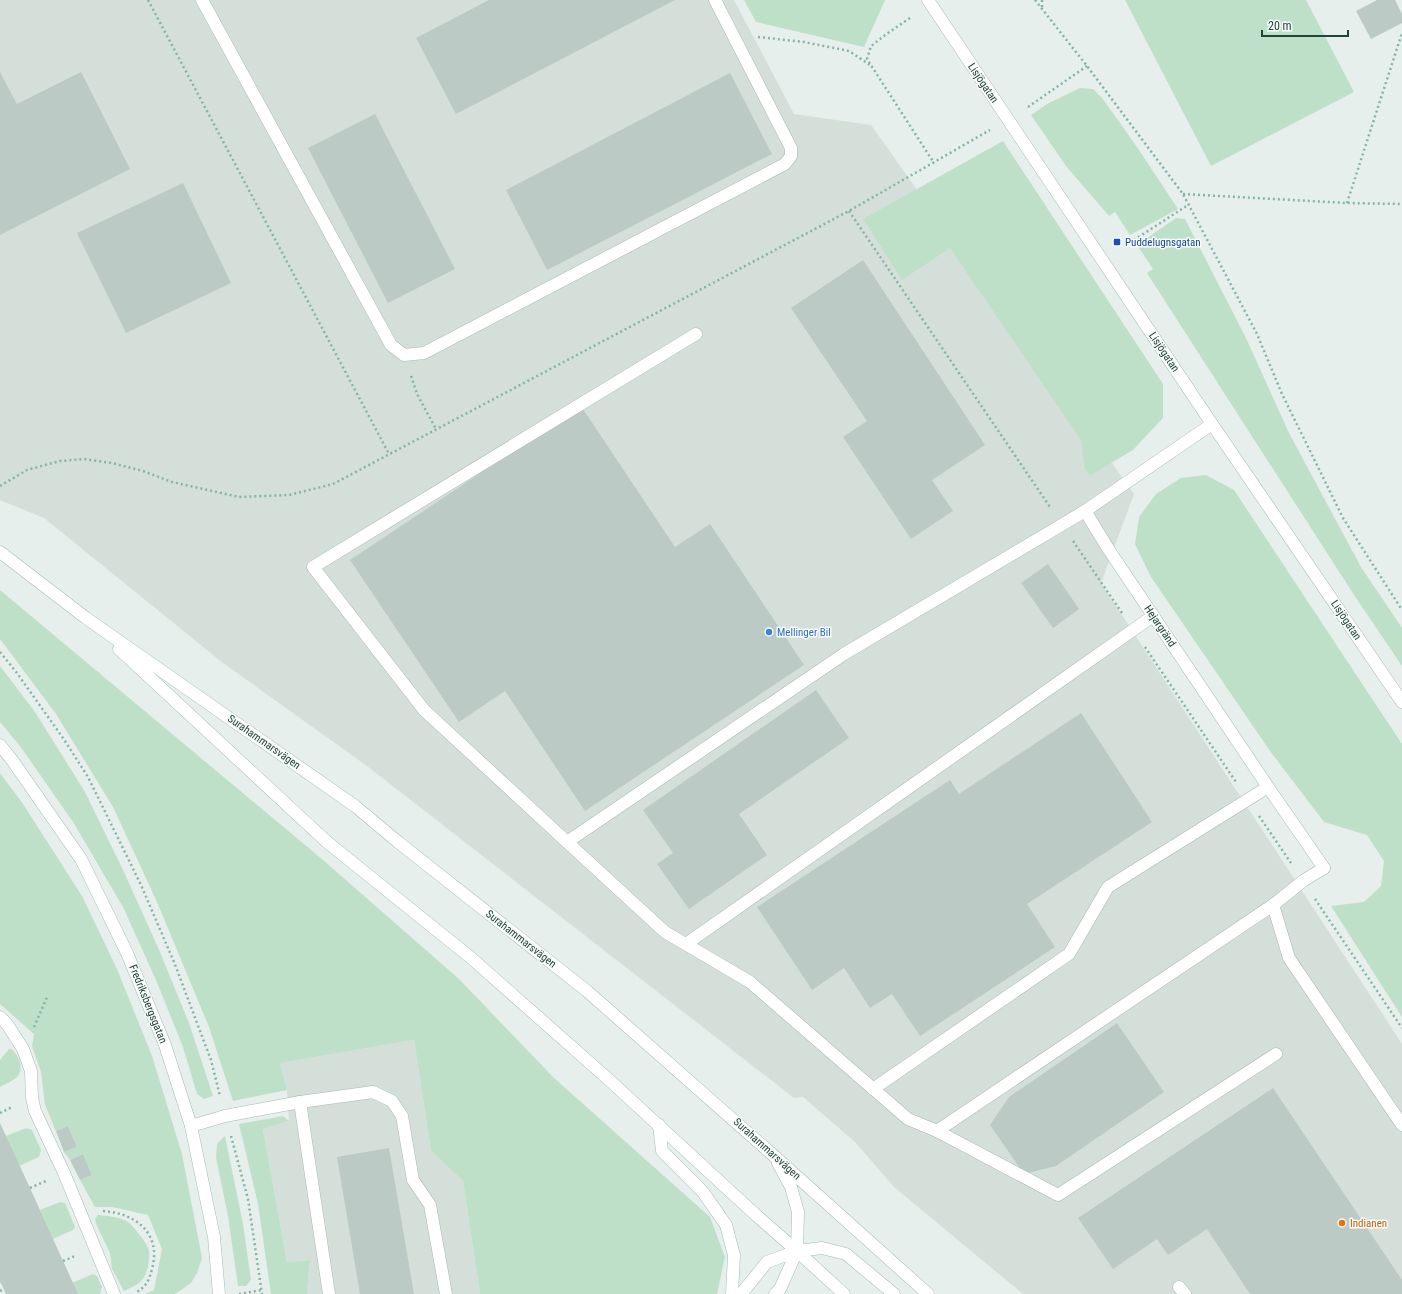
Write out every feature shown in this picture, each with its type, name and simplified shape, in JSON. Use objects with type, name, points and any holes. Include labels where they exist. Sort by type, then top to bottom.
[{"type":"main road","points":[[202,0],[391,345],[404,355],[424,353],[785,164],[790,156],[791,148],[734,34],[715,0]]},
{"type":"main road","name":"Lisjögatan","points":[[928,0],[1212,424],[1402,702]]},
{"type":"main road","points":[[696,334],[312,567],[424,710],[665,932],[750,982],[908,1119],[937,1131],[1058,1195],[1276,1054]]},
{"type":"main road","points":[[567,842],[844,654],[1085,511],[1212,424]]},
{"type":"main road","name":"Hejargränd","points":[[1085,511],[1153,616],[1324,868],[1303,881]]},
{"type":"main road","name":"Surahammarsvägen","points":[[0,552],[86,618],[355,806],[398,842],[587,991],[928,1294]]},
{"type":"main road","points":[[686,944],[1153,616]]},
{"type":"main road","name":"Surahammarsvägen","points":[[86,618],[327,842],[470,957],[607,1078],[844,1294]]},
{"type":"main road","name":"Fredriksbergsgatan","points":[[0,745],[81,859],[127,953],[165,1044],[191,1126],[214,1237],[219,1294]]},
{"type":"main road","points":[[873,1088],[1069,954],[1108,887],[1268,787]]},
{"type":"main road","points":[[937,1131],[1273,905],[1303,881]]},
{"type":"main road","points":[[1273,905],[1288,958],[1402,1125]]},
{"type":"main road","points":[[0,1017],[7,1024],[24,1049],[31,1071],[32,1098],[35,1111],[64,1173],[114,1294]]},
{"type":"main road","points":[[191,1126],[225,1116],[300,1102],[373,1092],[392,1101],[402,1116],[413,1180],[430,1205],[446,1294]]},
{"type":"main road","points":[[300,1102],[329,1294]]},
{"type":"main road","points":[[658,1125],[662,1151],[703,1192],[726,1225],[734,1255],[732,1294]]},
{"type":"main road","points":[[773,1155],[791,1187],[798,1212],[797,1251],[780,1289],[775,1294]]},
{"type":"main road","points":[[741,1294],[767,1262],[797,1251],[822,1248],[846,1254],[894,1294]]},
{"type":"path","points":[[148,0],[389,454]]},
{"type":"path","points":[[1035,0],[1087,66],[1182,194],[1257,334],[1282,394],[1343,518],[1402,610]]},
{"type":"path","points":[[1042,0],[1042,8]]},
{"type":"path","points":[[910,18],[888,32],[871,46],[867,59],[934,163]]},
{"type":"path","points":[[1347,203],[1402,33]]},
{"type":"path","points":[[734,34],[804,42],[849,51],[871,65]]},
{"type":"path","points":[[1028,107],[1087,66]]},
{"type":"path","points":[[0,486],[27,470],[60,461],[84,459],[112,463],[143,471],[172,482],[239,497],[289,495],[333,484],[849,211],[992,129]]},
{"type":"path","points":[[1182,194],[1347,203],[1402,204]]},
{"type":"path","points":[[1134,240],[1188,205]]},
{"type":"path","points":[[849,211],[1402,1028]]},
{"type":"path","points":[[404,355],[417,394],[436,429]]},
{"type":"path","points":[[0,652],[17,672],[88,777],[141,885],[174,962],[211,1060],[248,1199],[262,1294]]},
{"type":"path","points":[[19,1040],[31,1035],[48,995]]},
{"type":"path","points":[[80,1214],[96,1210],[116,1212],[133,1218],[148,1232],[155,1249],[153,1266],[150,1277],[143,1288],[133,1294]]},
{"type":"path","points":[[0,1291],[4,1289]]},
{"type":"path","points":[[239,1294],[262,1290]]},
{"type":"shaded area","points":[[0,0],[734,0],[794,114],[871,125],[1134,494],[1101,583],[1402,1044],[1402,1294],[1023,1294],[894,1187],[855,1142],[803,1097],[794,1098],[367,766],[223,663],[44,518],[0,500]]},
{"type":"shaded area","points":[[414,1040],[431,1151],[463,1181],[480,1294],[307,1294],[310,1260],[287,1262],[263,1129],[289,1121],[287,1090],[280,1063]]},
{"type":"green space","points":[[744,0],[885,0],[864,47],[756,22]]},
{"type":"green space","points":[[1125,0],[1306,0],[1354,92],[1211,166]]},
{"type":"green space","points":[[1080,88],[1093,89],[1103,99],[1178,209],[1130,235],[1115,212],[1109,216],[1066,166],[1031,115],[1047,104]]},
{"type":"green space","points":[[1003,141],[1163,384],[1163,418],[1133,450],[1091,475],[1085,470],[1081,440],[950,248],[902,280],[863,219]]},
{"type":"green space","points":[[1176,218],[1185,219],[1246,338],[1289,433],[1361,567],[1402,628],[1402,666],[1356,598],[1147,273],[1153,269],[1137,245]]},
{"type":"green space","points":[[1206,475],[1234,490],[1402,744],[1402,1017],[1331,906],[1364,902],[1381,886],[1384,861],[1367,835],[1324,822],[1270,751],[1151,577],[1135,544],[1139,517],[1156,494],[1181,478]]},
{"type":"green space","points":[[0,590],[323,860],[459,979],[554,1078],[710,1217],[725,1257],[717,1294],[480,1294],[463,1181],[431,1151],[414,1040],[280,1063],[287,1090],[233,1101],[209,1027],[157,902],[113,807],[56,714],[0,639]]},
{"type":"green space","points":[[0,666],[35,712],[85,792],[124,872],[160,952],[189,1023],[213,1096],[204,1099],[197,1094],[183,1047],[156,980],[123,907],[73,822],[20,746],[0,722]]},
{"type":"green space","points":[[0,773],[23,804],[82,896],[117,969],[152,1056],[182,1154],[202,1258],[197,1273],[191,1283],[174,1294],[145,1294],[154,1290],[162,1249],[148,1215],[112,1207],[95,1207],[80,1180],[92,1175],[83,1154],[70,1160],[64,1152],[77,1147],[68,1126],[56,1131],[45,1105],[41,1072],[32,1046],[34,1034],[0,1004]]},
{"type":"green space","points":[[9,1049],[11,1049],[19,1058],[21,1070],[17,1077],[0,1087],[0,1060]]},
{"type":"green space","points":[[283,1116],[289,1121],[263,1129],[287,1262],[310,1260],[307,1294],[271,1294],[258,1204],[239,1124]]},
{"type":"green space","points":[[26,1128],[32,1130],[41,1150],[39,1157],[19,1166],[6,1136]]},
{"type":"green space","points":[[225,1136],[243,1224],[251,1280],[246,1286],[238,1286],[228,1216],[216,1158],[217,1144]]},
{"type":"green space","points":[[60,1202],[65,1203],[75,1227],[73,1230],[53,1239],[40,1210]]},
{"type":"green space","points":[[98,1215],[110,1216],[128,1222],[146,1243],[149,1250],[149,1263],[143,1279],[124,1291],[112,1269],[110,1253],[97,1226],[95,1219]]},
{"type":"green space","points":[[93,1274],[97,1276],[102,1287],[100,1294],[78,1294],[72,1283]]},
{"type":"building","points":[[489,0],[675,0],[456,114],[416,38]]},
{"type":"building","points":[[1377,0],[1395,0],[1402,14],[1402,23],[1371,39],[1356,11]]},
{"type":"building","points":[[0,72],[17,104],[81,72],[130,169],[0,235]]},
{"type":"building","points":[[730,73],[772,154],[547,270],[506,190]]},
{"type":"building","points":[[375,114],[455,269],[388,303],[308,148]]},
{"type":"building","points":[[183,183],[231,283],[126,333],[77,233]]},
{"type":"building","points":[[863,260],[985,445],[932,480],[953,511],[911,539],[843,437],[867,421],[791,308]]},
{"type":"building","points":[[581,406],[675,547],[710,524],[804,665],[585,811],[505,691],[459,722],[350,560]]},
{"type":"building","points":[[1048,564],[1079,609],[1053,628],[1021,583]]},
{"type":"building","points":[[816,690],[849,738],[739,814],[767,855],[689,909],[657,864],[673,853],[643,810]]},
{"type":"building","points":[[1081,713],[1152,822],[1027,904],[1055,947],[920,1036],[892,994],[870,1008],[844,968],[812,990],[757,907],[950,780],[959,794]]},
{"type":"building","points":[[1117,1023],[1164,1092],[1056,1166],[1024,1174],[990,1125],[1009,1097]]},
{"type":"building","points":[[1273,1088],[1402,1280],[1402,1294],[1250,1294],[1207,1229],[1168,1255],[1157,1239],[1113,1269],[1078,1218]]},
{"type":"building","points":[[0,1123],[78,1294],[6,1294],[0,1282]]},
{"type":"building","points":[[68,1126],[77,1147],[64,1152],[56,1131]]},
{"type":"building","points":[[389,1148],[414,1294],[360,1294],[337,1157]]},
{"type":"building","points":[[83,1154],[92,1175],[80,1180],[70,1160]]},
{"type":"place","name":"Puddelugnsgatan","points":[[1117,242]]},
{"type":"place","name":"Mellinger Bil","points":[[769,632]]},
{"type":"place","name":"Indianen","points":[[1342,1223]]}]
